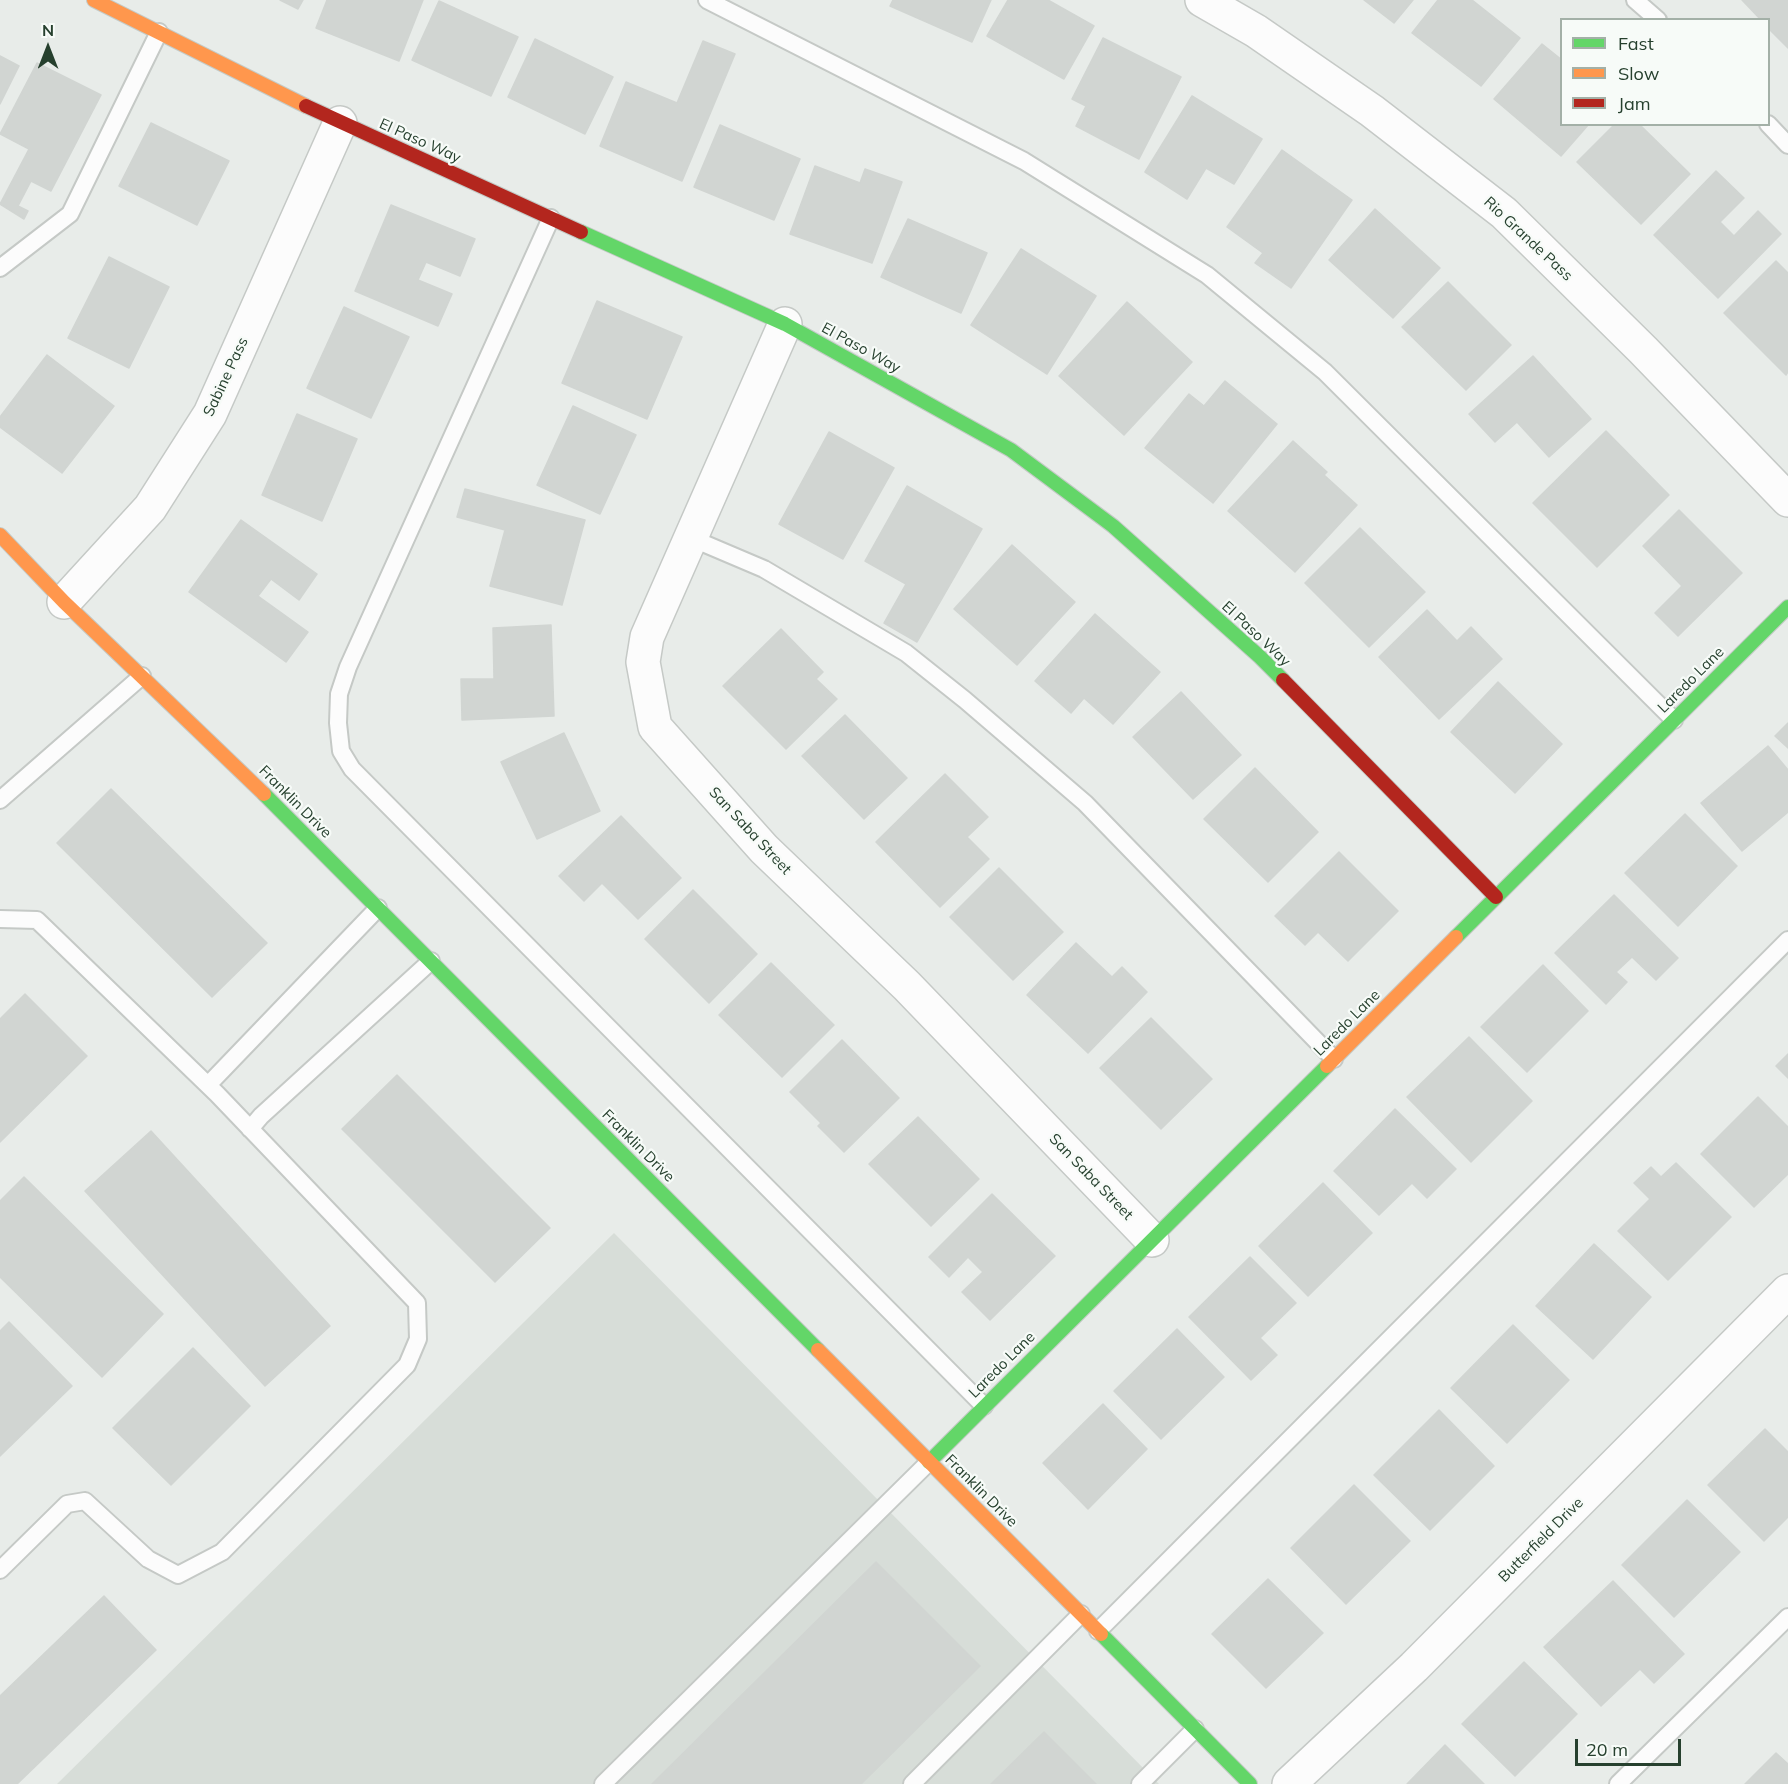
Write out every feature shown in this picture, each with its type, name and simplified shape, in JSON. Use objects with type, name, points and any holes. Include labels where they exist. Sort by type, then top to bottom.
[{"type":"street","name":"El Paso Way","points":[[94,0],[340,123],[785,324],[1011,450],[1113,526],[1260,657],[1496,897]]},
{"type":"street","name":"Rio Grande Pass","points":[[1202,0],[1256,31],[1372,111],[1504,213],[1643,350],[1788,500]]},
{"type":"street","name":"Sabine Pass","points":[[64,602],[150,508],[210,414],[340,123]]},
{"type":"street","name":"San Saba Street","points":[[785,324],[647,637],[642,662],[655,727],[764,849],[907,986],[1152,1240]]},
{"type":"street","name":"Franklin Drive","points":[[0,535],[64,602],[258,787],[1250,1784]]},
{"type":"street","name":"Laredo Lane","points":[[929,1462],[1788,607]]},
{"type":"street","name":"Butterfield Drive","points":[[1289,1784],[1414,1667],[1788,1291]]},
{"type":"lane","points":[[707,0],[1023,161],[1208,275],[1325,372],[1674,720]]},
{"type":"lane","points":[[1635,0],[1656,18]]},
{"type":"lane","points":[[0,268],[70,214],[159,32]]},
{"type":"lane","points":[[1770,126],[1788,145]]},
{"type":"lane","points":[[551,218],[348,667],[339,694],[338,723],[341,751],[352,769],[984,1406]]},
{"type":"lane","points":[[691,538],[764,569],[906,653],[965,700],[1085,803],[1334,1059]]},
{"type":"lane","points":[[0,800],[142,676]]},
{"type":"lane","points":[[208,1085],[378,908]]},
{"type":"lane","points":[[0,919],[37,920],[208,1085],[417,1303],[418,1339],[407,1365],[222,1552],[178,1575],[148,1559],[85,1501],[67,1504],[0,1570]]},
{"type":"lane","points":[[1098,1631],[1788,940]]},
{"type":"lane","points":[[250,1129],[261,1116],[431,961]]},
{"type":"lane","points":[[603,1784],[929,1462]]},
{"type":"lane","points":[[912,1784],[1081,1614]]},
{"type":"lane","points":[[1618,1784],[1788,1617]]},
{"type":"lane","points":[[1140,1784],[1195,1729]]},
{"type":"shaded area","points":[[614,1233],[1159,1784],[57,1784]]},
{"type":"building","points":[[280,0],[303,0],[298,9]]},
{"type":"building","points":[[327,0],[423,0],[399,61],[316,28]]},
{"type":"building","points":[[893,0],[991,0],[972,42],[890,6]]},
{"type":"building","points":[[1008,0],[1048,0],[1094,26],[1064,79],[987,36]]},
{"type":"building","points":[[1364,0],[1413,0],[1394,23]]},
{"type":"building","points":[[1438,0],[1472,0],[1520,38],[1481,86],[1412,33]]},
{"type":"building","points":[[1742,0],[1788,0],[1788,48],[1770,30],[1770,18],[1759,18]]},
{"type":"building","points":[[439,1],[518,37],[491,96],[412,60]]},
{"type":"building","points":[[1103,38],[1181,77],[1139,159],[1076,126],[1086,106],[1072,99]]},
{"type":"building","points":[[535,39],[613,77],[585,134],[508,97]]},
{"type":"building","points":[[703,41],[735,54],[682,181],[600,146],[626,82],[677,103]]},
{"type":"building","points":[[1542,44],[1560,58],[1560,126],[1587,126],[1561,156],[1494,99]]},
{"type":"building","points":[[0,56],[19,66],[0,104]]},
{"type":"building","points":[[37,63],[101,95],[51,191],[31,181],[18,206],[28,211],[24,219],[0,204],[29,149],[0,134]]},
{"type":"building","points":[[1192,96],[1262,139],[1234,184],[1206,168],[1187,199],[1145,172]]},
{"type":"building","points":[[151,123],[229,161],[197,225],[119,186]]},
{"type":"building","points":[[720,125],[800,159],[774,220],[694,187]]},
{"type":"building","points":[[1613,126],[1641,126],[1690,174],[1641,224],[1577,162]]},
{"type":"building","points":[[1282,150],[1352,200],[1291,288],[1255,263],[1263,253],[1227,227]]},
{"type":"building","points":[[815,166],[860,183],[865,169],[902,182],[872,263],[790,234]]},
{"type":"building","points":[[1716,171],[1744,198],[1720,222],[1734,236],[1758,211],[1781,234],[1718,298],[1654,235]]},
{"type":"building","points":[[391,205],[475,239],[460,276],[426,262],[418,280],[452,294],[438,326],[355,291]]},
{"type":"building","points":[[1375,209],[1440,268],[1393,318],[1329,260]]},
{"type":"building","points":[[908,219],[987,253],[961,313],[881,277]]},
{"type":"building","points":[[1021,249],[1096,296],[1047,374],[971,325]]},
{"type":"building","points":[[109,257],[169,287],[129,368],[68,338]]},
{"type":"building","points":[[1776,261],[1788,273],[1788,372],[1786,375],[1724,313]]},
{"type":"building","points":[[1448,282],[1511,345],[1466,390],[1402,327]]},
{"type":"building","points":[[597,301],[682,337],[647,419],[562,383]]},
{"type":"building","points":[[1127,302],[1192,362],[1124,435],[1059,376]]},
{"type":"building","points":[[344,307],[409,337],[371,418],[307,388]]},
{"type":"building","points":[[47,355],[114,406],[62,473],[0,427],[0,417]]},
{"type":"building","points":[[1533,356],[1591,419],[1549,457],[1517,422],[1495,442],[1469,414]]},
{"type":"building","points":[[1225,381],[1277,424],[1213,503],[1145,448],[1189,394],[1204,406]]},
{"type":"building","points":[[573,406],[636,435],[600,514],[537,485]]},
{"type":"building","points":[[297,414],[357,439],[322,521],[262,495]]},
{"type":"building","points":[[1606,431],[1669,495],[1597,567],[1533,503]]},
{"type":"building","points":[[829,432],[894,468],[843,559],[779,524]]},
{"type":"building","points":[[1293,441],[1327,472],[1324,475],[1357,505],[1295,572],[1228,511]]},
{"type":"building","points":[[907,486],[982,529],[917,642],[884,623],[906,584],[865,561]]},
{"type":"building","points":[[465,489],[585,520],[562,605],[490,586],[505,530],[457,517]]},
{"type":"building","points":[[1679,510],[1742,573],[1678,636],[1655,613],[1682,586],[1643,546]]},
{"type":"building","points":[[241,520],[317,574],[299,600],[271,579],[258,596],[308,632],[286,662],[189,592]]},
{"type":"building","points":[[1360,528],[1425,592],[1369,647],[1305,583]]},
{"type":"building","points":[[1012,545],[1075,602],[1017,665],[954,609]]},
{"type":"building","points":[[1427,610],[1457,641],[1471,627],[1502,659],[1439,719],[1379,657]]},
{"type":"building","points":[[1095,614],[1160,672],[1113,724],[1084,698],[1071,713],[1035,681]]},
{"type":"building","points":[[551,625],[554,716],[462,720],[461,679],[494,679],[493,628]]},
{"type":"building","points":[[781,629],[823,672],[816,679],[837,699],[786,749],[723,686]]},
{"type":"building","points":[[1498,682],[1562,744],[1515,793],[1451,732]]},
{"type":"building","points":[[1181,692],[1241,755],[1193,799],[1133,737]]},
{"type":"building","points":[[845,715],[907,778],[864,819],[802,756]]},
{"type":"building","points":[[1788,723],[1788,748],[1775,736]]},
{"type":"building","points":[[564,733],[600,811],[537,839],[501,762]]},
{"type":"building","points":[[1768,746],[1788,770],[1788,812],[1742,851],[1701,803]]},
{"type":"building","points":[[1255,768],[1318,832],[1268,882],[1204,819]]},
{"type":"building","points":[[945,774],[988,817],[967,837],[989,859],[940,907],[876,842]]},
{"type":"building","points":[[111,789],[267,943],[212,997],[57,843]]},
{"type":"building","points":[[1685,814],[1737,866],[1678,926],[1625,873]]},
{"type":"building","points":[[621,816],[681,878],[638,919],[602,883],[584,901],[559,876]]},
{"type":"building","points":[[1339,852],[1398,911],[1348,961],[1318,932],[1305,945],[1275,916]]},
{"type":"building","points":[[999,868],[1063,932],[1013,980],[950,917]]},
{"type":"building","points":[[693,890],[757,954],[709,1003],[645,939]]},
{"type":"building","points":[[1614,895],[1678,958],[1656,980],[1632,957],[1616,972],[1627,982],[1606,1004],[1555,953]]},
{"type":"building","points":[[1076,943],[1112,977],[1122,967],[1147,992],[1088,1053],[1027,995]]},
{"type":"building","points":[[771,963],[834,1025],[782,1077],[719,1015]]},
{"type":"building","points":[[1543,965],[1588,1011],[1527,1072],[1481,1027]]},
{"type":"building","points":[[25,994],[87,1056],[0,1142],[0,1019]]},
{"type":"building","points":[[1151,1018],[1212,1079],[1161,1129],[1100,1068]]},
{"type":"building","points":[[1469,1037],[1532,1101],[1471,1162],[1407,1097]]},
{"type":"building","points":[[842,1040],[899,1098],[844,1152],[818,1126],[821,1123],[790,1092]]},
{"type":"building","points":[[1788,1054],[1788,1078],[1776,1066]]},
{"type":"building","points":[[397,1075],[550,1228],[495,1282],[342,1129]]},
{"type":"building","points":[[1758,1097],[1788,1127],[1788,1174],[1754,1207],[1701,1154]]},
{"type":"building","points":[[1395,1109],[1456,1169],[1427,1198],[1412,1183],[1379,1215],[1334,1171]]},
{"type":"building","points":[[918,1117],[979,1179],[931,1226],[869,1164]]},
{"type":"building","points":[[151,1131],[330,1326],[265,1386],[85,1191]]},
{"type":"building","points":[[1676,1163],[1731,1217],[1668,1280],[1618,1231],[1650,1199],[1634,1183],[1651,1167],[1661,1177]]},
{"type":"building","points":[[24,1177],[163,1314],[102,1377],[0,1277],[0,1201]]},
{"type":"building","points":[[1323,1183],[1372,1233],[1308,1296],[1259,1246]]},
{"type":"building","points":[[992,1194],[1055,1256],[990,1320],[962,1292],[983,1272],[968,1257],[949,1277],[929,1257]]},
{"type":"building","points":[[1594,1244],[1651,1297],[1593,1359],[1536,1306]]},
{"type":"building","points":[[1250,1257],[1296,1303],[1260,1338],[1277,1355],[1251,1380],[1189,1317]]},
{"type":"building","points":[[9,1322],[72,1386],[0,1456],[0,1331]]},
{"type":"building","points":[[1513,1325],[1569,1380],[1507,1443],[1451,1388]]},
{"type":"building","points":[[1177,1329],[1224,1377],[1161,1439],[1114,1391]]},
{"type":"building","points":[[193,1348],[250,1406],[171,1485],[113,1428]]},
{"type":"building","points":[[1103,1404],[1147,1449],[1088,1509],[1043,1463]]},
{"type":"building","points":[[1439,1410],[1494,1466],[1430,1530],[1374,1475]]},
{"type":"building","points":[[1765,1429],[1788,1452],[1788,1517],[1764,1541],[1708,1485]]},
{"type":"building","points":[[1354,1485],[1410,1541],[1346,1604],[1291,1548]]},
{"type":"building","points":[[1687,1500],[1740,1552],[1674,1617],[1622,1565]]},
{"type":"building","points":[[876,1562],[980,1666],[861,1784],[652,1784]]},
{"type":"building","points":[[1268,1579],[1323,1633],[1266,1688],[1212,1634]]},
{"type":"building","points":[[1613,1581],[1684,1654],[1654,1683],[1640,1669],[1601,1706],[1544,1647]]},
{"type":"building","points":[[104,1596],[156,1650],[17,1784],[0,1784],[0,1696]]},
{"type":"building","points":[[1524,1662],[1577,1714],[1515,1776],[1462,1724]]},
{"type":"building","points":[[1044,1732],[1096,1784],[991,1784]]},
{"type":"building","points":[[1445,1745],[1484,1784],[1407,1784]]},
{"type":"building","points":[[1776,1753],[1788,1764],[1788,1784],[1745,1784]]},
{"type":"traffic: fast","points":[[581,232],[785,324],[1011,450],[1113,526],[1283,680]]},
{"type":"traffic: fast","points":[[1456,937],[1788,607]]},
{"type":"traffic: fast","points":[[264,794],[818,1350]]},
{"type":"traffic: fast","points":[[929,1462],[1327,1066]]},
{"type":"traffic: fast","points":[[1101,1634],[1250,1784]]},
{"type":"traffic: slow","points":[[94,0],[306,106]]},
{"type":"traffic: slow","points":[[0,535],[64,602],[264,794]]},
{"type":"traffic: slow","points":[[1327,1066],[1456,937]]},
{"type":"traffic: slow","points":[[818,1350],[1101,1634]]},
{"type":"traffic: jam","points":[[306,106],[581,232]]},
{"type":"traffic: jam","points":[[1283,680],[1496,897]]}]
